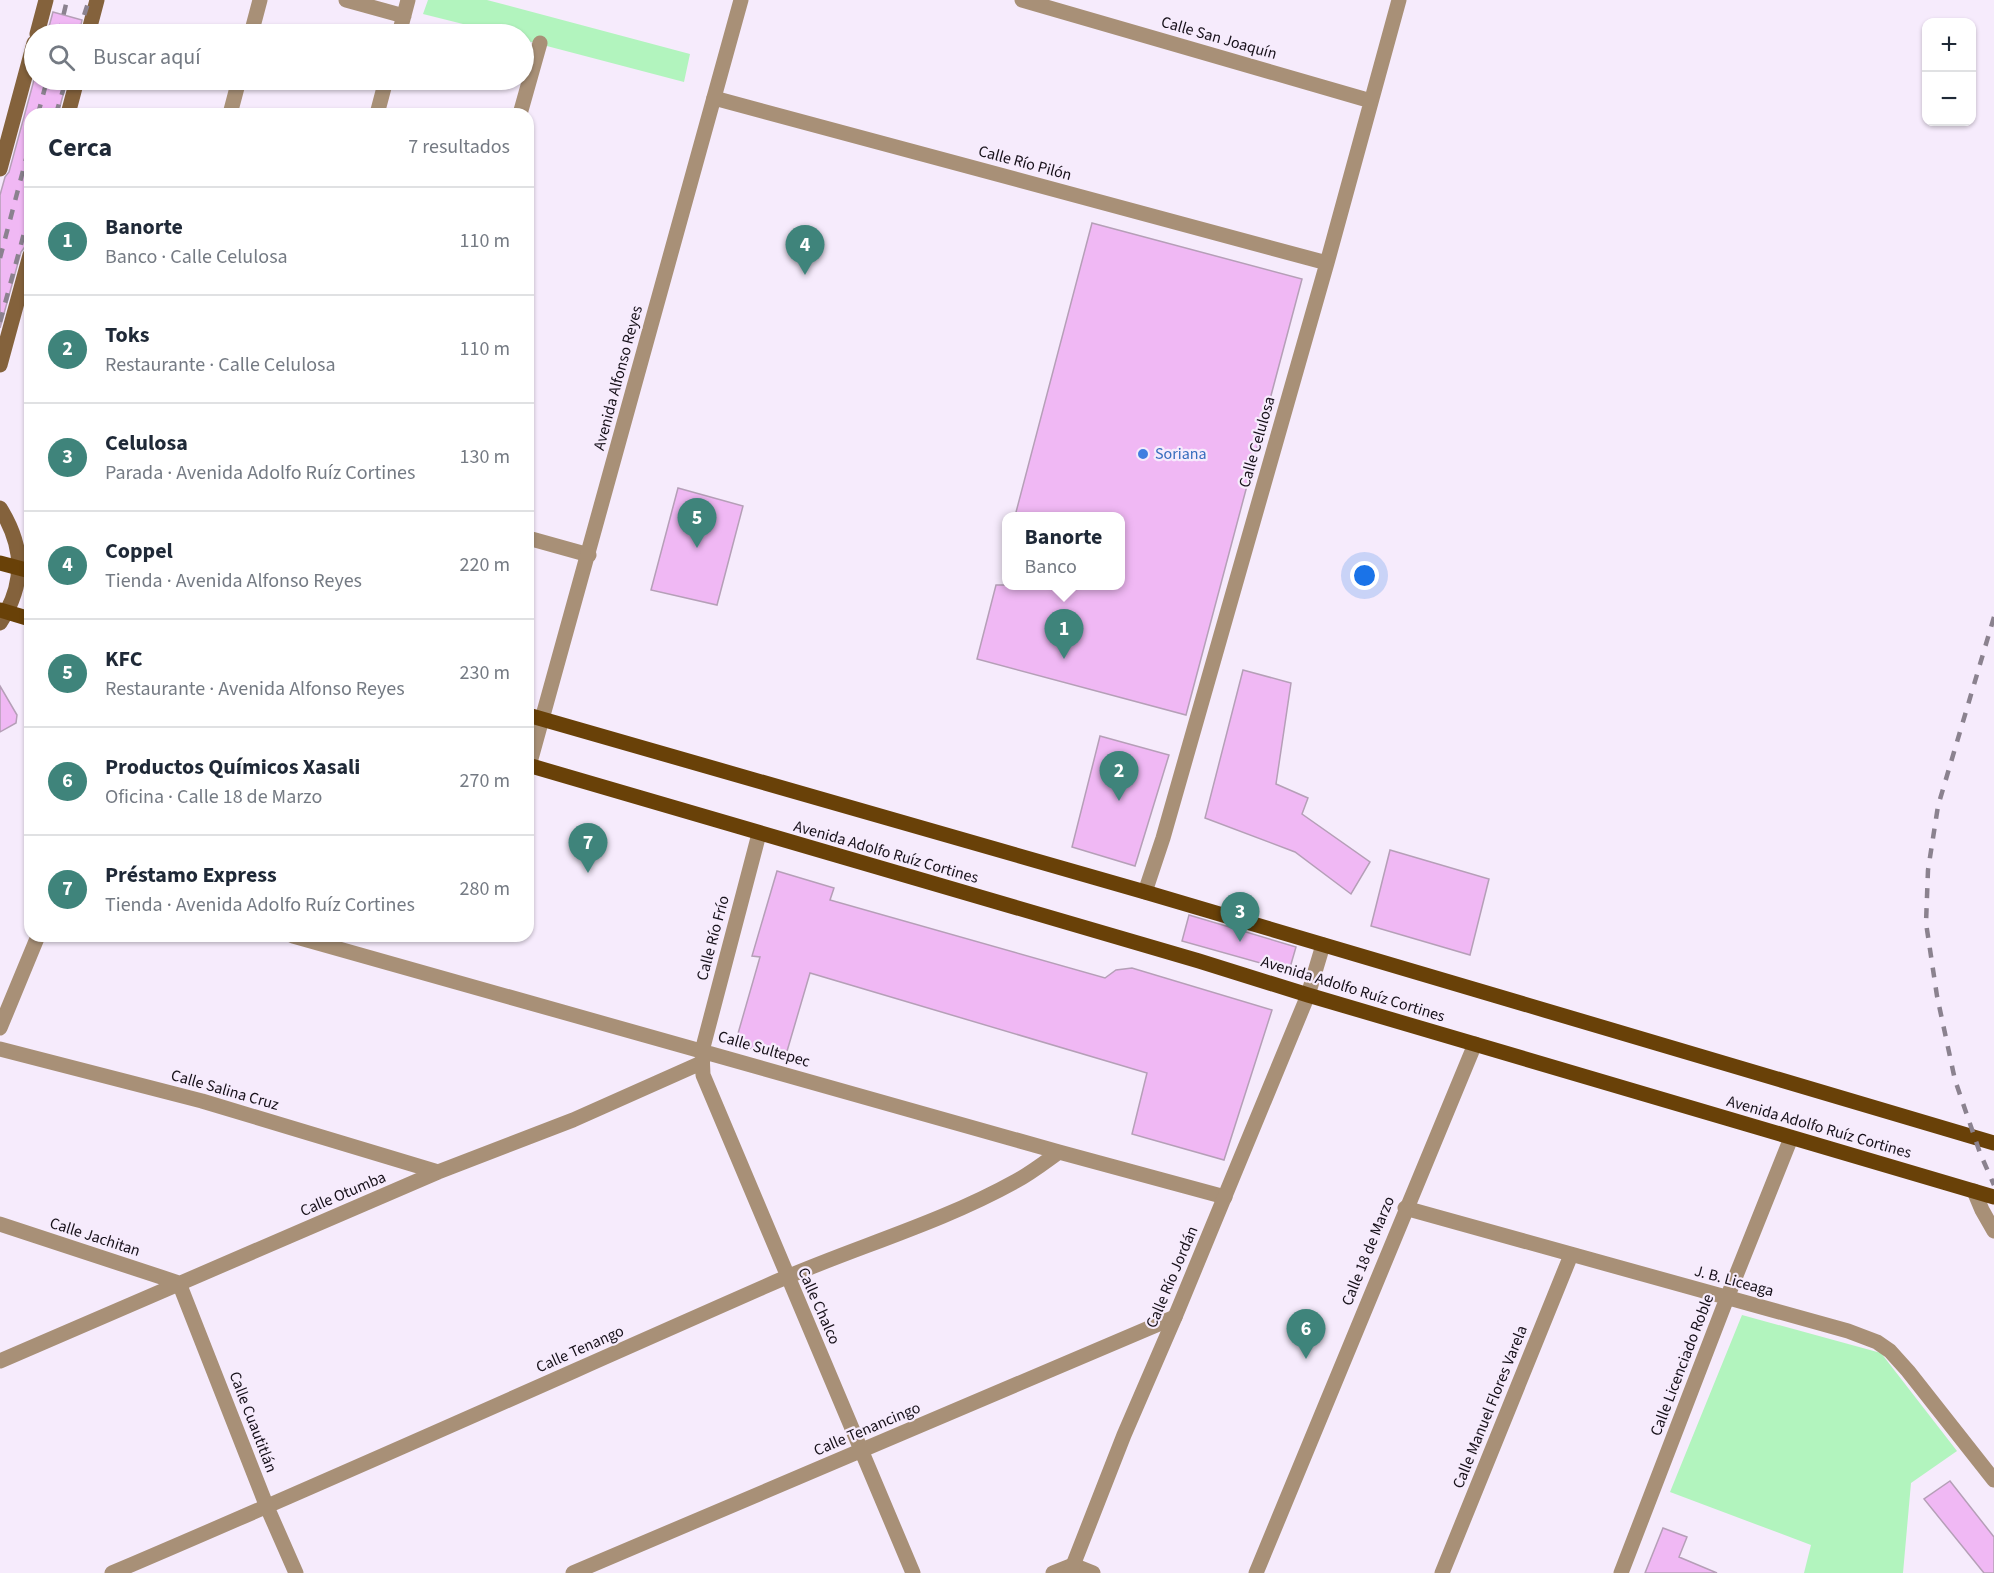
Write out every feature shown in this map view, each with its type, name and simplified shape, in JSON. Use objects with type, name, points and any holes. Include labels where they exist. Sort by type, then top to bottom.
[{"type":"main road","points":[[40,24],[46,0]]},
{"type":"main road","points":[[91,24],[97,0]]},
{"type":"main road","points":[[0,169],[24,80]]},
{"type":"main road","points":[[70,108],[74,90]]},
{"type":"main road","points":[[0,365],[24,297]]},
{"type":"main road","points":[[0,508],[10,524],[24,567]]},
{"type":"main road","points":[[0,563],[24,570]]},
{"type":"main road","points":[[2,615],[13,601],[24,573]]},
{"type":"main road","points":[[2,615],[24,618]]},
{"type":"main road","name":"Avenida Adolfo Ruíz Cortines","points":[[535,716],[1145,892],[1994,1143]]},
{"type":"main road","name":"Avenida Adolfo Ruíz Cortines","points":[[534,767],[1994,1197]]},
{"type":"street","points":[[254,24],[260,0]]},
{"type":"street","points":[[346,0],[404,16]]},
{"type":"street","points":[[402,24],[408,0]]},
{"type":"street","name":"Avenida Alfonso Reyes","points":[[535,716],[588,555],[741,0]]},
{"type":"street","name":"Calle San Joaquín","points":[[1022,0],[1371,101]]},
{"type":"street","name":"Calle Celulosa","points":[[1145,892],[1163,838],[1327,263],[1399,0]]},
{"type":"street","points":[[534,64],[540,43]]},
{"type":"street","points":[[232,108],[236,90]]},
{"type":"street","points":[[379,108],[383,90]]},
{"type":"street","points":[[522,108],[527,90]]},
{"type":"street","name":"Calle Río Pilón","points":[[714,98],[1327,263]]},
{"type":"street","points":[[534,540],[588,555]]},
{"type":"street","name":"Calle Río Frío","points":[[702,1057],[759,834]]},
{"type":"street","points":[[0,1028],[36,942]]},
{"type":"street","name":"Calle Sultepec","points":[[313,942],[702,1057],[1225,1197]]},
{"type":"street","name":"Calle Río Jordán","points":[[1071,1569],[1124,1435],[1308,995],[1323,945]]},
{"type":"street","name":"Calle 18 de Marzo","points":[[1256,1573],[1475,1044]]},
{"type":"street","name":"Calle Salina Cruz","points":[[0,1049],[202,1101],[438,1173]]},
{"type":"street","name":"Calle Otumba","points":[[0,1361],[438,1173],[573,1120],[702,1057]]},
{"type":"street","name":"Calle Chalco","points":[[702,1057],[703,1075],[716,1109],[786,1276],[863,1450],[913,1573]]},
{"type":"street","name":"Calle Licenciado Roble","points":[[1621,1573],[1726,1298],[1791,1138]]},
{"type":"street","name":"Calle Tenango","points":[[112,1573],[267,1507],[786,1276],[895,1236],[975,1202],[1017,1181],[1059,1152]]},
{"type":"street","points":[[1974,1191],[1994,1231]]},
{"type":"street","name":"J. B. Liceaga","points":[[1406,1208],[1848,1331],[1876,1342],[1890,1351],[1908,1371],[1994,1480]]},
{"type":"street","name":"Calle Jachitan","points":[[0,1224],[179,1283]]},
{"type":"street","name":"Calle Manuel Flores Varela","points":[[1442,1573],[1571,1255]]},
{"type":"street","name":"Calle Cuautitlán","points":[[179,1283],[267,1507],[296,1573]]},
{"type":"street","name":"Calle Tenancingo","points":[[573,1573],[1175,1317]]},
{"type":"street","points":[[1053,1573],[1071,1569],[1093,1573]]},
{"type":"green space","points":[[428,0],[487,0],[690,54],[684,82],[534,43],[534,24],[463,24],[423,14]]},
{"type":"green space","points":[[1742,1315],[1881,1353],[1957,1451],[1911,1483],[1903,1573],[1804,1573],[1811,1545],[1670,1492]]},
{"type":"building","points":[[53,12],[82,20],[81,24],[50,24]]},
{"type":"building","points":[[31,90],[64,90],[60,108],[26,108]]},
{"type":"building","points":[[24,117],[24,248],[0,328],[0,195],[5,177],[9,172]]},
{"type":"building","name":"Soriana","points":[[1092,223],[1302,279],[1186,715],[977,659],[996,585],[1002,585],[1002,590],[1125,590],[1125,512],[1016,512]]},
{"type":"building","points":[[678,488],[743,506],[717,605],[651,590]]},
{"type":"building","points":[[1243,670],[1291,683],[1276,784],[1308,798],[1302,814],[1370,862],[1351,894],[1295,852],[1205,818]]},
{"type":"building","points":[[0,686],[17,715],[16,723],[0,732]]},
{"type":"building","points":[[1100,736],[1169,755],[1135,866],[1072,847]]},
{"type":"building","points":[[1390,850],[1489,879],[1470,955],[1371,926]]},
{"type":"building","points":[[777,871],[834,888],[830,900],[1105,978],[1116,970],[1132,968],[1272,1010],[1224,1160],[1132,1134],[1147,1073],[810,973],[785,1058],[735,1044],[760,957],[752,956]]},
{"type":"building","points":[[1189,915],[1296,947],[1289,971],[1182,941]]},
{"type":"building","points":[[1950,1481],[1994,1537],[1994,1573],[1984,1573],[1924,1499]]},
{"type":"building","points":[[1663,1528],[1687,1537],[1679,1557],[1717,1573],[1645,1573]]},
{"type":"railway","points":[[61,24],[67,0]]},
{"type":"railway","points":[[81,24],[89,0]]},
{"type":"railway","points":[[40,108],[44,90]]},
{"type":"railway","points":[[58,108],[63,90]]},
{"type":"railway","points":[[0,258],[24,167]]},
{"type":"railway","points":[[0,322],[24,233]]},
{"type":"railway","points":[[1994,617],[1938,806],[1928,870],[1926,923],[1937,996],[1955,1080],[1980,1153],[1994,1185]]},
{"type":"place","name":"Coppel","points":[[805,275]]},
{"type":"place","name":"Soriana","points":[[1143,454]]},
{"type":"place","name":"KFC","points":[[697,548]]},
{"type":"place","name":"Banorte","points":[[1064,659]]},
{"type":"place","name":"Toks","points":[[1119,801]]},
{"type":"place","name":"Préstamo Express","points":[[588,873]]},
{"type":"place","name":"Celulosa","points":[[1240,942]]},
{"type":"place","name":"Productos Químicos Xasali","points":[[1306,1359]]}]
